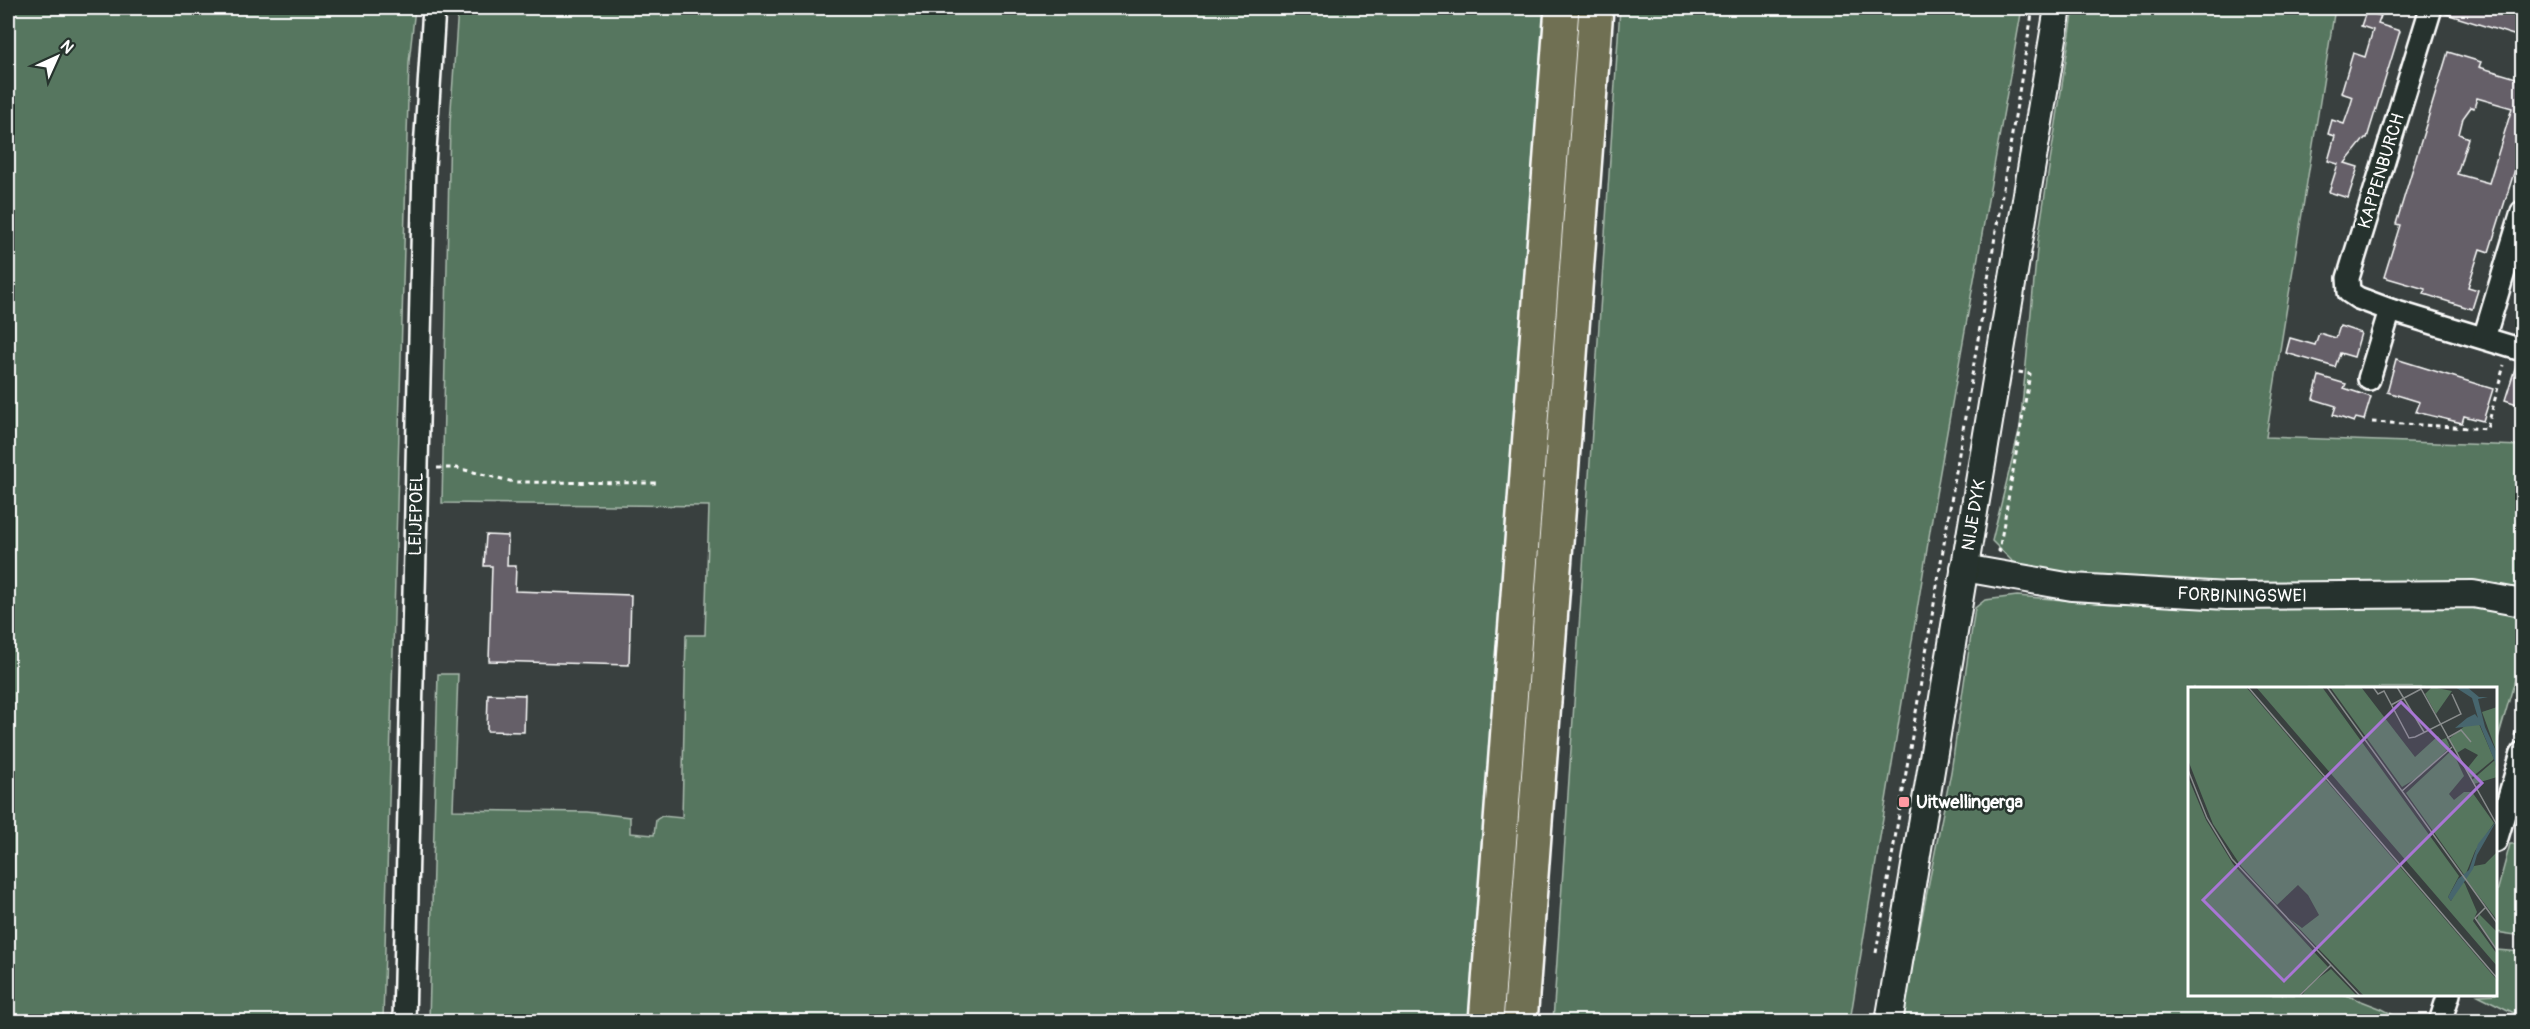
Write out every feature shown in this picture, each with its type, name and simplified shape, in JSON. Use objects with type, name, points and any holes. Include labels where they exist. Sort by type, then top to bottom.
[{"type":"highway","points":[[1486,1022],[1562,8]]},
{"type":"highway","points":[[1520,1022],[1596,8]]},
{"type":"street","name":"LEIJEPOEL","points":[[404,1022],[424,166],[434,8]]},
{"type":"street","name":"NIJE DYK","points":[[1889,1022],[2058,8]]},
{"type":"street","name":"KAPPENBURCH","points":[[2390,310],[2358,298],[2349,292],[2348,278],[2431,8]]},
{"type":"street","points":[[2484,338],[2523,212]]},
{"type":"street","points":[[2369,379],[2390,310],[2516,348]]},
{"type":"street","name":"FORBININGSWEI","points":[[1964,568],[2072,587],[2227,596],[2473,594],[2523,603]]},
{"type":"street","points":[[2497,838],[2523,753]]},
{"type":"street","points":[[2440,1022],[2448,996]]},
{"type":"path","name":"NIJE DYK","points":[[1876,953],[2033,8]]},
{"type":"path","points":[[2372,422],[2487,429],[2516,348]]},
{"type":"path","points":[[2006,555],[1999,551],[2030,374],[2016,371]]},
{"type":"path","points":[[457,468],[514,482],[656,483]]},
{"type":"green space","points":[[8,8],[415,8],[409,62],[383,1021],[8,1021]]},
{"type":"green space","points":[[458,8],[1548,8],[1473,1021],[429,1022],[438,674],[458,674],[453,810],[587,812],[630,817],[630,833],[654,835],[656,820],[662,816],[682,818],[686,635],[705,635],[709,506],[442,503],[450,123]]},
{"type":"green space","points":[[1620,8],[2022,8],[1935,500],[1850,1021],[1553,1021]]},
{"type":"green space","points":[[2074,8],[2335,8],[2266,437],[2522,446],[2522,594],[2177,589],[2029,571],[2012,561],[1992,541],[2020,427],[2038,239]]},
{"type":"green space","points":[[2017,596],[2112,604],[2453,603],[2522,610],[2522,656],[2497,742],[2497,687],[2188,687],[2188,996],[2349,996],[2405,1021],[1901,1022],[1951,772],[1975,608],[1985,600]]},
{"type":"green space","points":[[2510,844],[2522,844],[2522,936],[2497,932],[2497,892]]},
{"type":"green space","points":[[2497,950],[2522,952],[2522,1017],[2480,996],[2497,996]]},
{"type":"building","points":[[2443,8],[2507,8],[2523,12],[2523,38],[2443,13]]},
{"type":"building","points":[[2366,12],[2381,16],[2378,24],[2400,31],[2367,138],[2345,163],[2358,167],[2348,198],[2329,192],[2338,164],[2328,161],[2335,136],[2328,134],[2332,120],[2344,124],[2349,110],[2353,97],[2341,93],[2353,53],[2365,57],[2373,30],[2361,26]]},
{"type":"building","points":[[2448,52],[2481,62],[2479,67],[2523,80],[2523,144],[2489,252],[2480,249],[2468,287],[2478,290],[2472,309],[2424,294],[2425,289],[2384,277],[2400,225],[2396,224]],"holes":[[[2477,98],[2512,108],[2489,183],[2457,174],[2468,138],[2459,134],[2463,118],[2471,107],[2474,108]]]},
{"type":"building","points":[[2340,326],[2361,333],[2354,357],[2340,353],[2335,367],[2286,353],[2290,338],[2315,345],[2319,333],[2336,338]]},
{"type":"building","points":[[2396,359],[2493,389],[2483,421],[2464,416],[2462,423],[2416,412],[2420,402],[2387,392]]},
{"type":"building","points":[[2517,362],[2523,362],[2523,406],[2505,400]]},
{"type":"building","points":[[2319,376],[2346,384],[2344,388],[2371,397],[2364,420],[2356,418],[2354,422],[2333,415],[2336,406],[2313,399]]},
{"type":"building","points":[[486,535],[508,536],[507,566],[516,566],[515,591],[631,595],[629,665],[489,661],[492,566],[484,566]]},
{"type":"building","points":[[488,694],[525,695],[524,732],[487,731]]},
{"type":"place","name":"Uitwellingerga","points":[[1904,802]]}]
